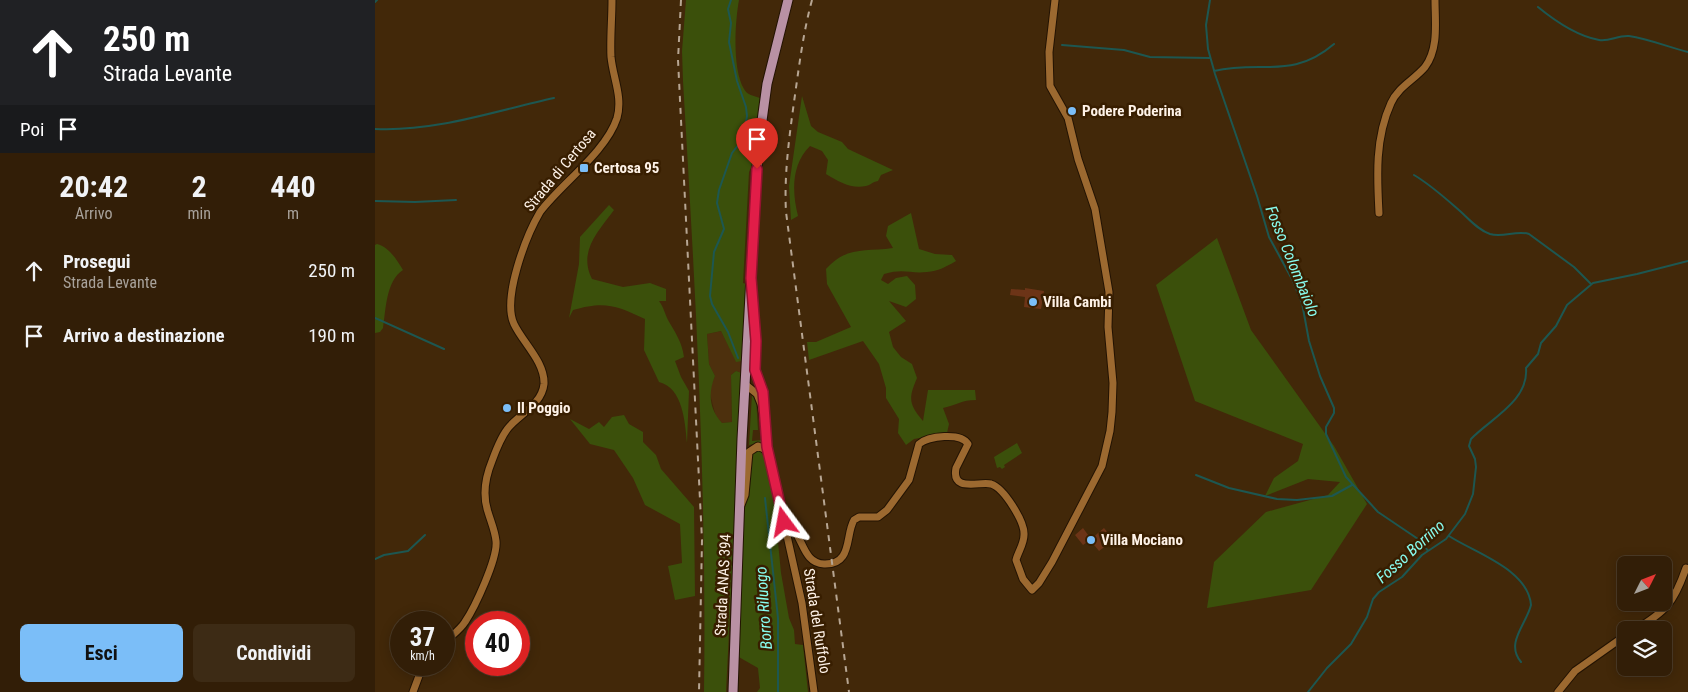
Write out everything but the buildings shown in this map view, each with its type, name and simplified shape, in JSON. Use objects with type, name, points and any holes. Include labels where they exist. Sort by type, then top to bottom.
[{"type":"main road","points":[[750,386],[751,278],[762,119],[773,56],[789,0]]},
{"type":"main road","points":[[750,386],[754,322],[751,278]]},
{"type":"main road","name":"Strada ANAS 394","points":[[733,692],[742,479],[748,446],[750,386]]},
{"type":"street","name":"Strada di Certosa","points":[[455,632],[466,621],[494,557],[496,540],[484,495],[485,483],[491,463],[508,429],[536,401],[544,386],[539,365],[517,328],[511,313],[512,291],[523,250],[540,212],[592,155],[611,131],[617,117],[618,89],[611,57],[612,0]]},
{"type":"street","points":[[785,524],[793,529],[811,559],[824,564],[836,561],[846,552],[854,520],[859,517],[875,518],[880,516],[887,510],[909,480],[919,444],[923,440],[946,437],[960,438],[968,444],[955,472],[959,481],[963,485],[987,484],[997,488],[1011,504],[1022,524],[1024,538],[1015,560],[1023,579],[1032,590],[1039,583],[1052,562],[1093,486],[1102,466],[1110,431],[1113,383],[1108,327],[1109,292],[1093,199],[1078,160],[1068,118],[1050,86],[1049,52],[1055,0]]},
{"type":"street","points":[[1379,213],[1377,163],[1386,115],[1398,92],[1425,67],[1429,58],[1436,34],[1435,0]]},
{"type":"street","name":"Strada del Ruffolo","points":[[754,322],[756,341],[755,372],[761,385],[766,436]]},
{"type":"street","points":[[750,386],[761,385]]},
{"type":"street","name":"Strada del Ruffolo","points":[[750,386],[760,399],[768,451],[802,603],[814,692]]},
{"type":"street","points":[[741,506],[745,495],[749,452],[758,446],[768,451]]},
{"type":"street","points":[[1648,621],[1671,602],[1685,568]]},
{"type":"street","points":[[1558,692],[1575,671],[1617,641]]},
{"type":"street","points":[[413,692],[419,676]]},
{"type":"shaded area","points":[[721,331],[736,361],[742,361],[742,373],[736,371],[731,375],[732,422],[722,423],[716,417],[709,390],[715,376],[709,364],[707,334]]},
{"type":"green space","points":[[686,0],[739,0],[735,45],[740,80],[747,93],[760,98],[752,165],[749,172],[743,283],[746,284],[742,361],[736,362],[721,331],[707,334],[709,364],[715,376],[711,389],[711,401],[714,412],[722,423],[732,422],[731,375],[736,371],[742,373],[726,692],[704,692],[702,463],[682,51]]},
{"type":"green space","points":[[802,96],[811,126],[818,132],[842,142],[848,149],[893,170],[881,175],[878,181],[868,186],[850,186],[826,174],[828,160],[822,151],[810,146],[804,153],[796,170],[794,188],[798,216],[791,220],[789,186]]},
{"type":"green space","points":[[609,205],[614,210],[592,242],[587,260],[588,269],[592,279],[623,287],[650,283],[666,289],[666,301],[659,301],[682,347],[684,357],[675,361],[689,391],[687,443],[684,416],[678,398],[667,385],[659,382],[644,350],[645,319],[626,310],[602,305],[573,310],[569,318],[579,264],[580,237]]},
{"type":"green space","points":[[911,213],[919,249],[935,254],[952,255],[956,261],[931,271],[897,271],[884,274],[881,280],[888,284],[896,278],[907,276],[915,285],[916,299],[906,307],[889,301],[906,321],[889,332],[893,347],[901,357],[912,364],[917,378],[912,391],[911,401],[923,421],[928,390],[975,390],[976,400],[943,408],[949,424],[947,433],[914,439],[906,445],[898,433],[899,419],[886,398],[886,388],[879,364],[863,341],[809,360],[807,342],[816,342],[851,327],[827,284],[826,269],[849,253],[893,248],[886,236],[888,226]]},
{"type":"green space","points":[[1217,238],[1251,330],[1334,446],[1367,504],[1311,590],[1207,608],[1214,562],[1266,512],[1328,495],[1340,482],[1308,479],[1265,496],[1274,478],[1298,461],[1303,444],[1195,401],[1156,285]]},
{"type":"green space","points":[[377,244],[389,251],[403,270],[397,275],[390,288],[383,328],[380,332],[375,333],[375,245]]},
{"type":"green space","points":[[752,394],[756,398],[758,430],[753,430],[752,441],[763,440],[763,445],[758,443],[749,445]]},
{"type":"green space","points":[[624,415],[629,424],[643,432],[643,442],[656,455],[661,469],[694,507],[695,596],[675,600],[668,566],[682,563],[680,524],[645,505],[633,478],[614,450],[590,444],[570,419],[589,429],[599,422],[604,427],[612,417]]},
{"type":"green space","points":[[1017,443],[1022,453],[1004,465],[1005,467],[1002,469],[1000,467],[997,468],[994,457]]},
{"type":"green space","points":[[757,449],[766,461],[783,529],[778,542],[781,573],[789,618],[794,630],[795,644],[803,645],[808,692],[757,692],[760,688],[758,668],[737,656],[744,507],[752,453]]},
{"type":"waterway","name":"Borro Riluogo","points":[[731,0],[728,9],[731,23],[729,42],[747,116],[743,139],[732,153],[719,190],[717,203],[724,229],[714,252],[710,296],[712,304],[728,332],[738,358]]},
{"type":"waterway","name":"Fosso Colombaiolo","points":[[1210,0],[1206,25],[1208,49],[1269,237],[1293,281],[1302,303],[1309,341],[1320,376],[1334,408],[1334,413],[1326,427],[1326,434],[1346,477],[1378,512],[1421,541],[1428,551]]},
{"type":"waterway","points":[[1538,7],[1567,27],[1591,38],[1603,40],[1629,36],[1688,52]]},
{"type":"waterway","points":[[1214,71],[1231,68],[1276,67],[1304,62],[1319,55],[1334,44]]},
{"type":"waterway","points":[[1062,45],[1124,50],[1150,57],[1210,58]]},
{"type":"waterway","points":[[375,129],[397,129],[442,124],[554,98]]},
{"type":"waterway","points":[[1414,175],[1438,192],[1482,230],[1495,235],[1529,234],[1574,267],[1591,284]]},
{"type":"waterway","points":[[375,201],[456,200]]},
{"type":"waterway","name":"Fosso Borrino","points":[[1308,692],[1327,668],[1351,644],[1367,617],[1373,599],[1379,592],[1402,577],[1422,555],[1446,539],[1465,514],[1473,494],[1476,467],[1475,459],[1469,446],[1471,439],[1515,400],[1525,380],[1526,368],[1538,354],[1541,343],[1556,326],[1567,305],[1593,283],[1688,261]]},
{"type":"waterway","points":[[375,318],[444,349]]},
{"type":"waterway","points":[[1196,475],[1229,488],[1277,499],[1297,500],[1332,496],[1352,485]]},
{"type":"waterway","name":"Borro Riluogo","points":[[765,498],[778,618],[778,692]]},
{"type":"waterway","points":[[375,559],[384,555],[408,551],[425,535]]},
{"type":"waterway","points":[[1449,536],[1499,563],[1521,581],[1528,592],[1531,605],[1518,634],[1515,648],[1521,662]]},
{"type":"railway","points":[[681,0],[678,60],[702,540],[699,692]]},
{"type":"railway","points":[[812,0],[801,50],[790,130],[786,171],[786,212],[849,692]]},
{"type":"place","name":"Podere Poderina","points":[[1072,111]]},
{"type":"place","name":"Certosa 95","points":[[584,168]]},
{"type":"place","name":"Villa Cambi","points":[[1033,302]]},
{"type":"place","name":"Il Poggio","points":[[507,408]]},
{"type":"place","name":"Villa Mociano","points":[[1091,540]]},
{"type":"route","points":[[757,169],[751,278],[756,341],[755,370],[763,392],[767,447],[784,522]]}]
